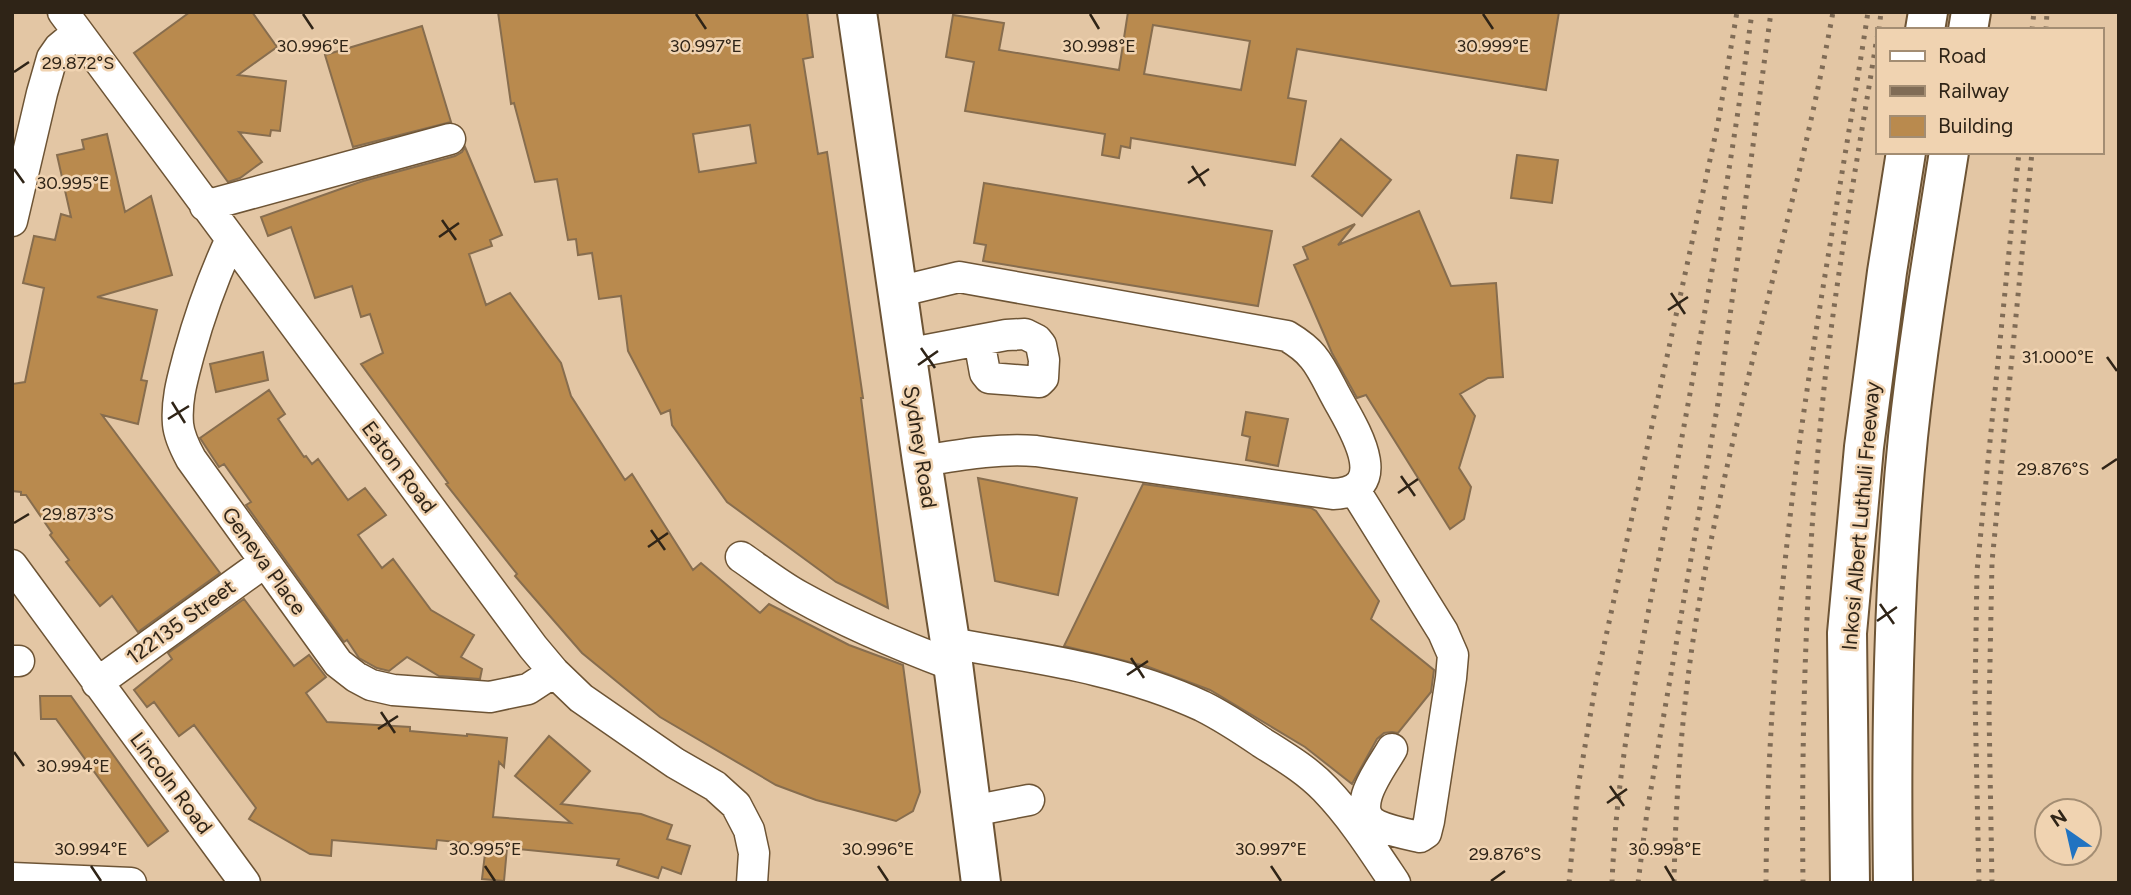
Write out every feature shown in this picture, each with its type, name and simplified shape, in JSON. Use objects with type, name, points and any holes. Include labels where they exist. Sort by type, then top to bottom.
[{"type":"main road","name":"Sydney Road","points":[[857,12],[951,654],[981,883]]},
{"type":"main road","name":"Inkosi Albert Luthuli Freeway","points":[[1850,883],[1847,634],[1864,447],[1906,154]]},
{"type":"main road","name":"Inkosi Albert Luthuli Freeway","points":[[1893,883],[1893,680],[1899,548],[1908,438],[1922,323],[1949,154]]},
{"type":"street","points":[[12,220],[26,102],[59,48],[70,22]]},
{"type":"street","name":"Eaton Road","points":[[70,22],[230,241],[554,672],[581,698],[676,763],[715,786],[736,804],[749,830],[754,853],[752,883]]},
{"type":"street","points":[[205,206],[450,139]]},
{"type":"street","name":"Geneva Place","points":[[230,241],[212,278],[200,313],[181,386],[178,426],[191,459],[338,663],[371,685],[393,690],[490,697],[528,689],[554,672]]},
{"type":"street","points":[[897,292],[959,277],[1287,337],[1303,346],[1315,359],[1359,439],[1366,462],[1362,481],[1354,489],[1333,494],[1016,449],[922,461]]},
{"type":"street","points":[[906,354],[979,340]]},
{"type":"street","points":[[1354,489],[1443,632],[1452,655],[1451,678],[1429,821],[1426,833],[1420,838],[1377,825],[1365,812],[1365,797],[1392,749]]},
{"type":"street","points":[[741,557],[797,595],[899,645],[951,654],[1067,663],[1109,673],[1203,707],[1287,759],[1323,787],[1357,827],[1395,883]]},
{"type":"street","name":"122135 Street","points":[[97,683],[265,562]]},
{"type":"street","name":"Lincoln Road","points":[[12,565],[245,883]]},
{"type":"street","points":[[972,811],[1029,800]]},
{"type":"street","points":[[12,878],[131,883]]},
{"type":"building","points":[[190,12],[252,12],[277,47],[238,75],[286,81],[280,131],[271,130],[270,136],[239,132],[262,162],[240,178],[228,182],[134,53]]},
{"type":"building","points":[[498,12],[807,12],[813,57],[803,59],[818,154],[827,152],[863,398],[888,608],[836,582],[727,502],[672,425],[670,410],[661,414],[628,351],[621,296],[599,299],[592,253],[578,255],[576,239],[568,240],[557,179],[535,182],[514,103],[511,104]],"holes":[[[750,125],[756,163],[699,172],[693,134]]]},
{"type":"building","points":[[1128,12],[1559,12],[1546,90],[1297,49],[1288,98],[1306,101],[1295,165],[1131,138],[1130,148],[1121,146],[1119,158],[1102,155],[1105,134],[965,111],[974,62],[946,57],[953,15],[1004,23],[999,50],[1119,70]],"holes":[[[1153,25],[1250,41],[1241,90],[1144,74]]]},
{"type":"building","points":[[422,26],[451,122],[353,147],[325,55]]},
{"type":"building","points":[[107,134],[125,212],[151,196],[172,275],[97,297],[157,310],[141,380],[147,381],[138,424],[102,415],[220,573],[138,632],[112,596],[100,606],[66,562],[69,560],[26,495],[12,491],[12,384],[25,382],[44,288],[23,283],[34,236],[55,240],[61,214],[71,217],[57,155],[84,149],[82,140]]},
{"type":"building","points":[[1341,139],[1391,180],[1362,216],[1312,176]]},
{"type":"building","points":[[465,147],[502,235],[490,240],[492,246],[469,254],[486,305],[510,293],[561,363],[571,396],[625,480],[632,474],[693,570],[701,563],[760,613],[769,604],[849,645],[903,665],[920,792],[913,811],[896,821],[816,800],[776,785],[660,717],[582,653],[515,576],[517,574],[446,484],[448,483],[361,364],[383,353],[370,314],[361,317],[352,286],[315,298],[291,227],[268,236],[261,217],[363,181],[455,156]]},
{"type":"building","points":[[1517,155],[1558,160],[1552,203],[1511,198]]},
{"type":"building","points":[[984,183],[1272,231],[1258,306],[983,261],[986,245],[974,243]]},
{"type":"building","points":[[1419,211],[1451,286],[1496,283],[1503,377],[1488,378],[1460,394],[1475,416],[1459,468],[1471,487],[1464,519],[1450,529],[1366,395],[1357,398],[1332,353],[1294,265],[1308,259],[1303,247],[1355,224],[1338,245]]},
{"type":"building","points":[[263,352],[268,380],[216,392],[210,364]]},
{"type":"building","points":[[269,390],[285,414],[278,419],[304,457],[312,464],[318,459],[348,500],[365,488],[386,515],[358,535],[382,568],[393,559],[431,610],[474,635],[461,657],[482,669],[480,679],[439,676],[407,657],[389,671],[377,668],[359,658],[347,640],[344,642],[246,505],[251,502],[224,464],[219,467],[200,438]]},
{"type":"building","points":[[1246,412],[1288,419],[1278,466],[1246,460],[1250,437],[1242,435]]},
{"type":"building","points":[[978,478],[1077,498],[1058,595],[995,581]]},
{"type":"building","points":[[1143,484],[1311,508],[1316,511],[1379,601],[1371,619],[1434,670],[1431,692],[1398,733],[1384,733],[1377,739],[1352,784],[1305,747],[1210,690],[1146,666],[1064,646]]},
{"type":"building","points":[[244,599],[294,666],[309,655],[326,677],[306,693],[327,722],[410,727],[410,731],[507,738],[504,767],[499,762],[493,817],[571,823],[515,776],[549,736],[590,771],[561,804],[641,814],[672,825],[667,839],[690,846],[681,874],[662,867],[658,878],[617,865],[619,859],[507,848],[504,881],[482,879],[486,845],[437,840],[436,849],[332,840],[331,856],[310,854],[249,819],[256,808],[194,725],[179,736],[154,702],[147,707],[134,690],[172,659],[168,653]]},
{"type":"building","points":[[40,696],[71,696],[168,831],[148,846],[56,719],[41,719]]},
{"type":"railway","points":[[1569,883],[1578,787],[1596,682],[1718,123],[1737,12]]},
{"type":"railway","points":[[1612,883],[1619,789],[1633,696],[1713,263],[1752,12]]},
{"type":"railway","points":[[1638,883],[1647,812],[1719,397],[1771,12]]},
{"type":"railway","points":[[1674,883],[1683,724],[1699,605],[1720,496],[1804,151],[1833,12]]},
{"type":"railway","points":[[1766,883],[1769,763],[1789,523],[1812,355],[1868,12]]},
{"type":"railway","points":[[1879,28],[1881,12]]},
{"type":"railway","points":[[2032,28],[2034,12]]},
{"type":"railway","points":[[2046,28],[2047,12]]},
{"type":"railway","points":[[1803,883],[1807,631],[1819,442],[1836,293],[1876,43]]},
{"type":"railway","points":[[1979,883],[1975,696],[1977,571],[2019,154]]},
{"type":"railway","points":[[1992,883],[1989,712],[1992,562],[2032,154]]}]
